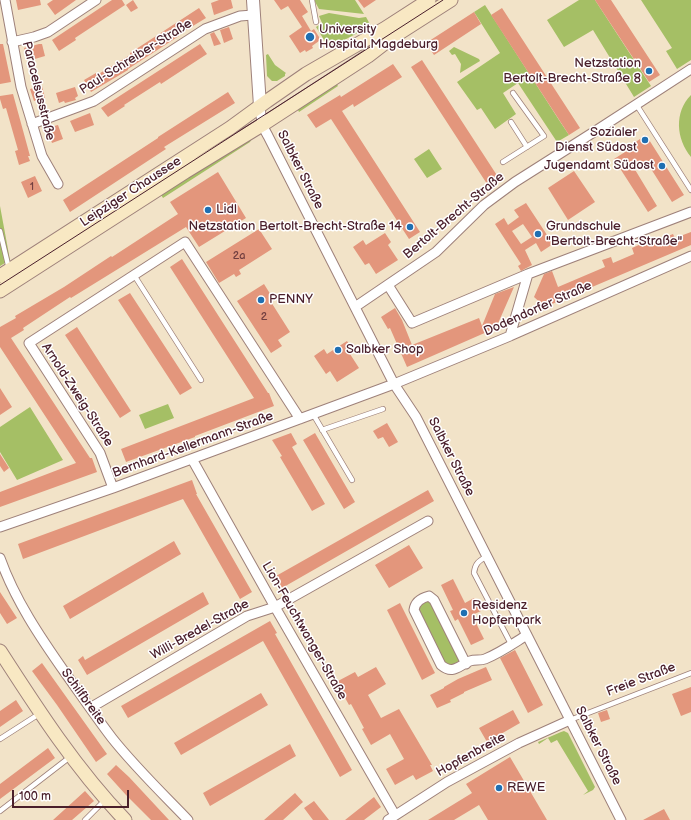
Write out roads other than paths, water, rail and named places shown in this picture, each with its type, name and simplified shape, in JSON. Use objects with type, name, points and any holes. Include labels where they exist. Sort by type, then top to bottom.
[{"type":"main road","name":"Leipziger Chaussee","points":[[5,273],[230,128],[306,74],[384,29],[429,0]]},
{"type":"main road","name":"Leipziger Chaussee","points":[[0,291],[185,172],[262,125],[451,0]]},
{"type":"main road","points":[[0,651],[7,666],[71,757],[106,800],[125,820]]},
{"type":"street","name":"Paracelsusstraße","points":[[5,0],[21,87],[42,156],[58,184]]},
{"type":"street","points":[[12,42],[48,32],[96,0]]},
{"type":"street","points":[[253,0],[260,106]]},
{"type":"street","name":"Paul-Schreiber-Straße","points":[[32,124],[94,101],[205,29],[240,16],[253,15]]},
{"type":"street","name":"Bertolt-Brecht-Straße","points":[[355,307],[436,252],[484,205],[515,182],[691,69]]},
{"type":"street","name":"Salbker Straße","points":[[260,106],[262,125],[394,384],[416,417],[621,820]]},
{"type":"street","points":[[388,285],[412,323],[528,274],[691,212]]},
{"type":"street","name":"Arnold-Zweig-Straße","points":[[112,488],[100,453],[29,343],[185,242],[300,419]]},
{"type":"street","name":"Dodendorfer Straße","points":[[394,384],[510,336],[691,256]]},
{"type":"street","points":[[510,336],[528,274]]},
{"type":"street","name":"Bernhard-Kellermann-Straße","points":[[0,527],[192,459],[394,384]]},
{"type":"street","name":"Lion-Feuchtwanger-Straße","points":[[192,459],[391,818]]},
{"type":"street","name":"Willi-Bredel-Straße","points":[[90,708],[247,616],[275,607],[428,521]]},
{"type":"street","name":"Schilfbreite","points":[[0,558],[5,573],[32,625],[90,708],[112,738],[152,783],[188,820]]},
{"type":"street","points":[[466,664],[434,600],[429,596],[422,597],[415,605],[414,610],[446,669],[451,670],[466,664],[471,661],[486,659],[527,635]]},
{"type":"street","name":"Hopfenbreite","points":[[391,818],[447,782],[519,743],[570,720]]},
{"type":"lane","points":[[312,0],[316,22]]},
{"type":"lane","points":[[503,162],[544,136],[513,93]]},
{"type":"lane","points":[[636,104],[691,190]]},
{"type":"lane","points":[[511,122],[527,146]]},
{"type":"lane","points":[[0,232],[8,267],[5,273]]},
{"type":"lane","points":[[134,275],[201,380]]},
{"type":"lane","points":[[322,430],[383,409]]},
{"type":"lane","points":[[313,414],[352,480]]},
{"type":"lane","points":[[487,556],[478,561],[474,566],[474,573],[511,644]]},
{"type":"lane","name":"Freie Straße","points":[[570,720],[691,673]]},
{"type":"lane","points":[[0,739],[40,713]]},
{"type":"lane","points":[[0,811],[71,757]]},
{"type":"lane","points":[[85,820],[106,800]]},
{"type":"tram line","points":[[0,285],[443,0]]},
{"type":"place","name":"University Hospital Magdeburg","points":[[310,37]]},
{"type":"place","name":"Netzstation Bertolt-Brecht-Straße 8","points":[[649,71]]},
{"type":"place","name":"Sozialer Dienst Südost","points":[[645,140]]},
{"type":"place","name":"Jugendamt Südost","points":[[662,166]]},
{"type":"place","name":"Lidl","points":[[208,210]]},
{"type":"place","name":"Netzstation Bertolt-Brecht-Straße 14","points":[[410,227]]},
{"type":"place","name":"Grundschule \"Bertolt-Brecht-Straße\"","points":[[538,234]]},
{"type":"place","name":"PENNY","points":[[261,300]]},
{"type":"place","name":"Salbker Shop","points":[[338,350]]},
{"type":"place","name":"Residenz Hopfenpark","points":[[464,613]]},
{"type":"place","name":"REWE","points":[[499,788]]}]
